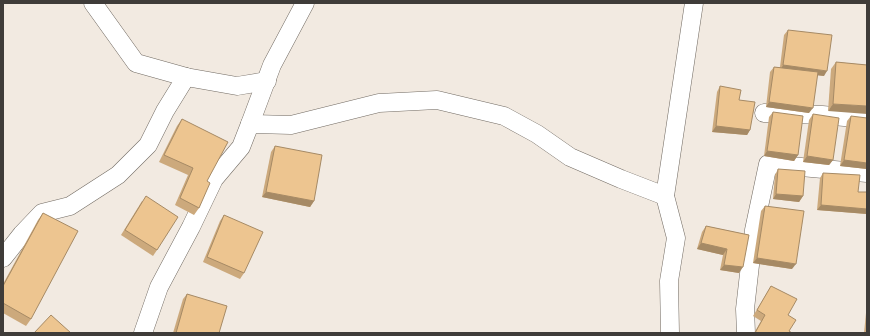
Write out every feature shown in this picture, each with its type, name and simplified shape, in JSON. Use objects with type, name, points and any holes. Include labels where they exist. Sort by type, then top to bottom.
[{"type":"street","points":[[92,3],[136,62],[186,77],[237,86],[267,81]]},
{"type":"street","points":[[143,333],[158,287],[191,227],[214,179],[241,147],[272,65],[305,3]]},
{"type":"street","points":[[670,333],[669,281],[676,238],[665,196],[694,3]]},
{"type":"street","points":[[3,258],[22,234],[42,213],[70,206],[118,175],[148,145],[165,111],[186,77]]},
{"type":"street","points":[[250,124],[291,125],[379,103],[437,100],[504,116],[537,134],[570,157],[665,196]]},
{"type":"street","points":[[764,113],[867,119]]},
{"type":"street","points":[[746,333],[745,309],[754,230],[768,164],[867,173]]},
{"type":"building","points":[[788,30],[832,35],[827,71],[783,65]]},
{"type":"building","points":[[836,62],[867,65],[867,106],[833,104]]},
{"type":"building","points":[[774,67],[818,72],[813,108],[769,102]]},
{"type":"building","points":[[720,86],[741,90],[739,100],[755,102],[750,130],[716,126]]},
{"type":"building","points":[[773,112],[803,116],[798,155],[767,151]]},
{"type":"building","points":[[813,114],[839,118],[833,160],[807,156]]},
{"type":"building","points":[[851,116],[867,118],[867,163],[844,160]]},
{"type":"building","points":[[182,119],[228,142],[207,181],[210,183],[199,208],[180,198],[193,168],[164,155]]},
{"type":"building","points":[[275,146],[322,155],[314,201],[266,192]]},
{"type":"building","points":[[778,169],[805,171],[803,196],[776,194]]},
{"type":"building","points":[[823,173],[860,175],[858,192],[867,192],[867,209],[821,205]]},
{"type":"building","points":[[146,196],[178,217],[157,250],[125,230]]},
{"type":"building","points":[[765,206],[804,211],[796,264],[757,258]]},
{"type":"building","points":[[43,213],[78,231],[31,319],[3,303],[3,286]]},
{"type":"building","points":[[224,215],[263,232],[244,273],[207,257]]},
{"type":"building","points":[[706,226],[749,235],[743,267],[724,265],[727,249],[701,243]]},
{"type":"building","points":[[771,286],[797,299],[788,315],[796,320],[789,331],[792,333],[755,333],[765,315],[757,310]]},
{"type":"building","points":[[187,294],[227,306],[219,333],[176,333]]},
{"type":"building","points":[[51,315],[71,333],[34,333]]}]
